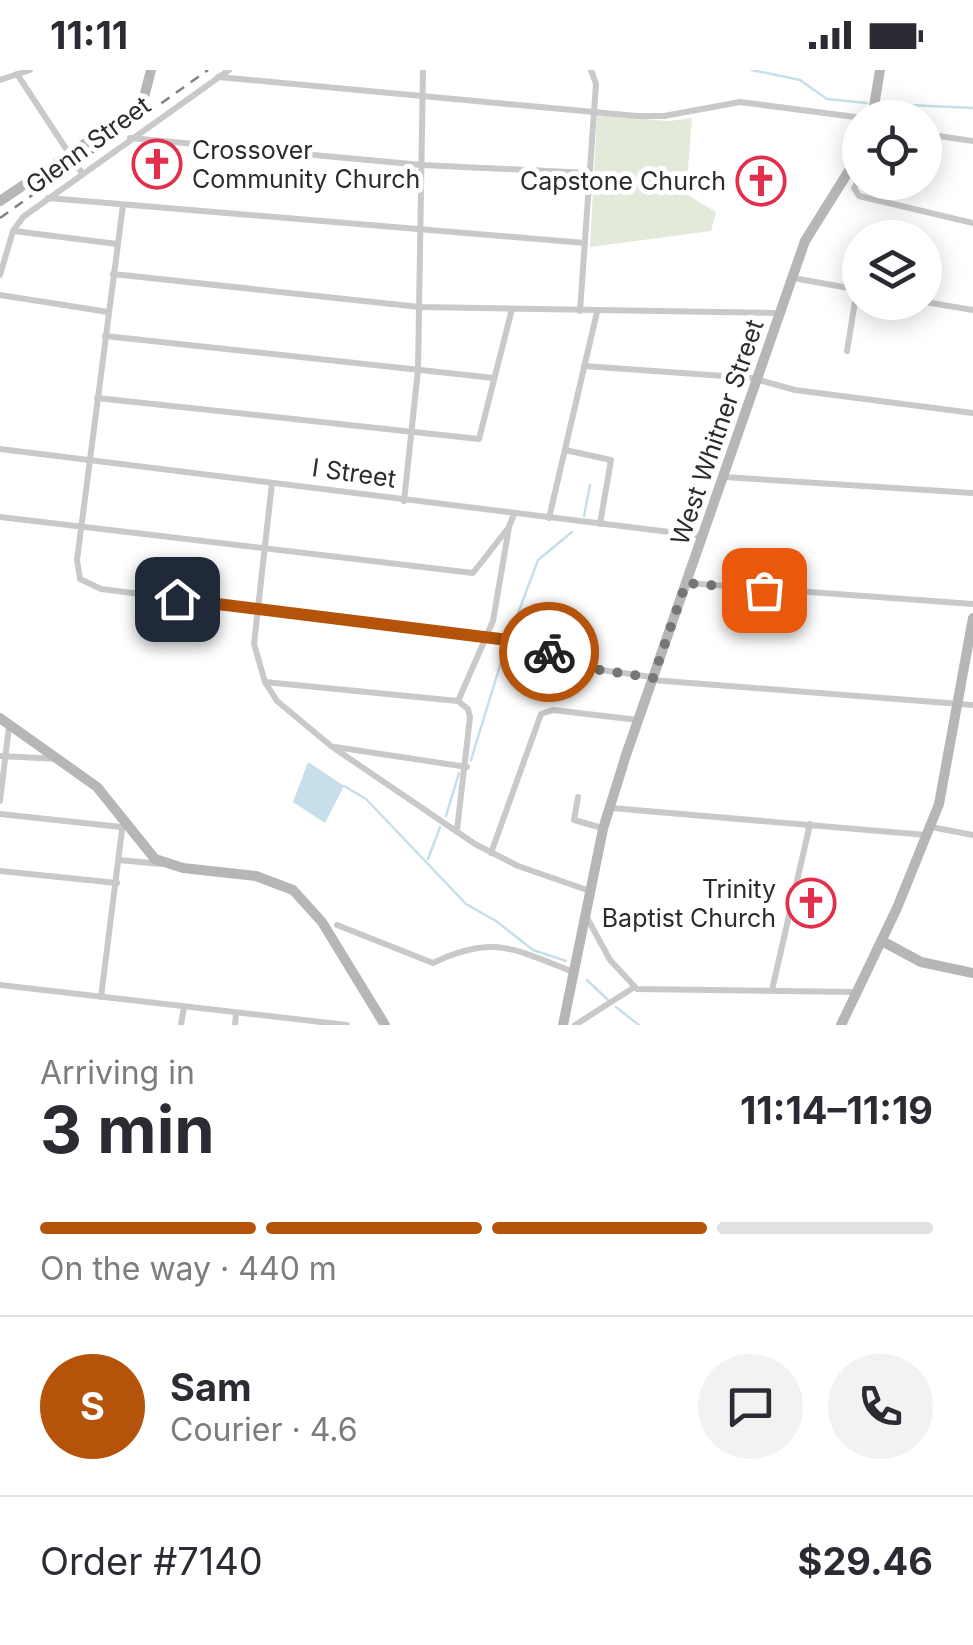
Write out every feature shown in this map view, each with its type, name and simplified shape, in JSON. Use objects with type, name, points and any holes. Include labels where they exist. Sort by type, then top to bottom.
[{"type":"street","points":[[0,80],[30,70]]},
{"type":"street","points":[[0,201],[142,105],[151,70]]},
{"type":"street","name":"Glenn Street","points":[[13,230],[82,172],[229,70]]},
{"type":"street","points":[[404,501],[418,370],[423,70]]},
{"type":"street","points":[[580,311],[596,84],[591,70]]},
{"type":"street","points":[[875,100],[880,70]]},
{"type":"street","points":[[17,74],[82,172]]},
{"type":"street","points":[[218,77],[664,116],[740,102],[842,115]]},
{"type":"street","points":[[942,136],[973,141]]},
{"type":"street","points":[[130,138],[422,164],[590,174]]},
{"type":"street","name":"West Whitner Street","points":[[562,1025],[609,808],[792,278],[817,220],[842,182]]},
{"type":"street","points":[[48,198],[586,244]]},
{"type":"street","points":[[875,200],[973,223]]},
{"type":"street","points":[[123,205],[77,560],[80,579],[101,589],[508,640],[587,668],[653,679],[973,705]]},
{"type":"street","points":[[0,275],[13,230],[117,244]]},
{"type":"street","points":[[114,274],[420,306],[780,313]]},
{"type":"street","points":[[792,278],[842,287]]},
{"type":"street","points":[[0,295],[108,312]]},
{"type":"street","points":[[942,305],[973,310]]},
{"type":"street","points":[[97,398],[479,439],[512,309]]},
{"type":"street","points":[[549,518],[597,312]]},
{"type":"street","points":[[847,351],[853,320]]},
{"type":"street","points":[[105,336],[494,378]]},
{"type":"street","points":[[584,366],[757,380],[795,390],[973,413]]},
{"type":"street","name":"I Street","points":[[0,449],[702,536]]},
{"type":"street","points":[[565,450],[611,460],[600,524]]},
{"type":"street","points":[[724,477],[973,493]]},
{"type":"street","points":[[272,482],[254,644],[265,682],[277,702],[331,746],[491,852],[590,892]]},
{"type":"street","points":[[458,702],[493,621],[514,514]]},
{"type":"street","points":[[0,518],[472,574],[509,527]]},
{"type":"street","points":[[686,583],[973,604]]},
{"type":"street","points":[[841,1025],[929,831],[943,787],[973,618]]},
{"type":"street","points":[[265,682],[458,702],[468,709],[467,767],[457,830]]},
{"type":"street","points":[[491,852],[541,714],[553,710],[639,720]]},
{"type":"street","points":[[0,802],[5,721],[97,787],[142,848],[167,864]]},
{"type":"street","points":[[331,746],[467,767]]},
{"type":"street","points":[[2,756],[60,759]]},
{"type":"street","points":[[578,796],[574,820],[604,829]]},
{"type":"street","points":[[609,808],[973,835]]},
{"type":"street","points":[[0,814],[122,824]]},
{"type":"street","points":[[100,997],[122,824]]},
{"type":"street","points":[[772,990],[810,824]]},
{"type":"street","points":[[119,860],[256,876],[294,890],[322,922],[385,1025]]},
{"type":"street","points":[[0,872],[117,883]]},
{"type":"street","points":[[585,913],[610,960],[634,987]]},
{"type":"street","points":[[336,925],[433,963],[474,945],[490,944],[522,951],[573,972]]},
{"type":"street","points":[[882,941],[922,962],[973,973]]},
{"type":"street","points":[[0,984],[288,1022],[345,1025]]},
{"type":"street","points":[[575,1025],[634,987],[857,992]]},
{"type":"street","points":[[182,1025],[184,1006]]},
{"type":"street","points":[[235,1025],[236,1014]]},
{"type":"green space","points":[[597,115],[669,121],[692,118],[686,194],[716,212],[711,231],[590,247]]},
{"type":"water","points":[[308,762],[344,786],[325,823],[293,802]]},
{"type":"waterway","points":[[752,70],[800,80],[827,99],[842,100]]},
{"type":"waterway","points":[[942,107],[973,108]]},
{"type":"waterway","points":[[584,516],[590,485]]},
{"type":"waterway","points":[[510,635],[538,560],[572,532]]},
{"type":"waterway","points":[[471,760],[506,646]]},
{"type":"waterway","points":[[446,816],[459,773]]},
{"type":"waterway","points":[[344,786],[366,799],[466,904],[533,950],[566,961]]},
{"type":"waterway","points":[[428,859],[440,827]]},
{"type":"waterway","points":[[587,980],[608,1000]]},
{"type":"waterway","points":[[616,1007],[639,1025]]},
{"type":"railway","points":[[0,218],[208,70]]},
{"type":"way so far","points":[[549,652],[587,668],[617,669],[653,678],[686,583],[764,590]]},
{"type":"place","name":"Crossover Community Church","points":[[157,164]]},
{"type":"place","name":"Capstone Church","points":[[761,181]]},
{"type":"place","name":"Trinity Baptist Church","points":[[811,903]]},
{"type":"route","points":[[177,599],[496,638],[549,652]]}]
